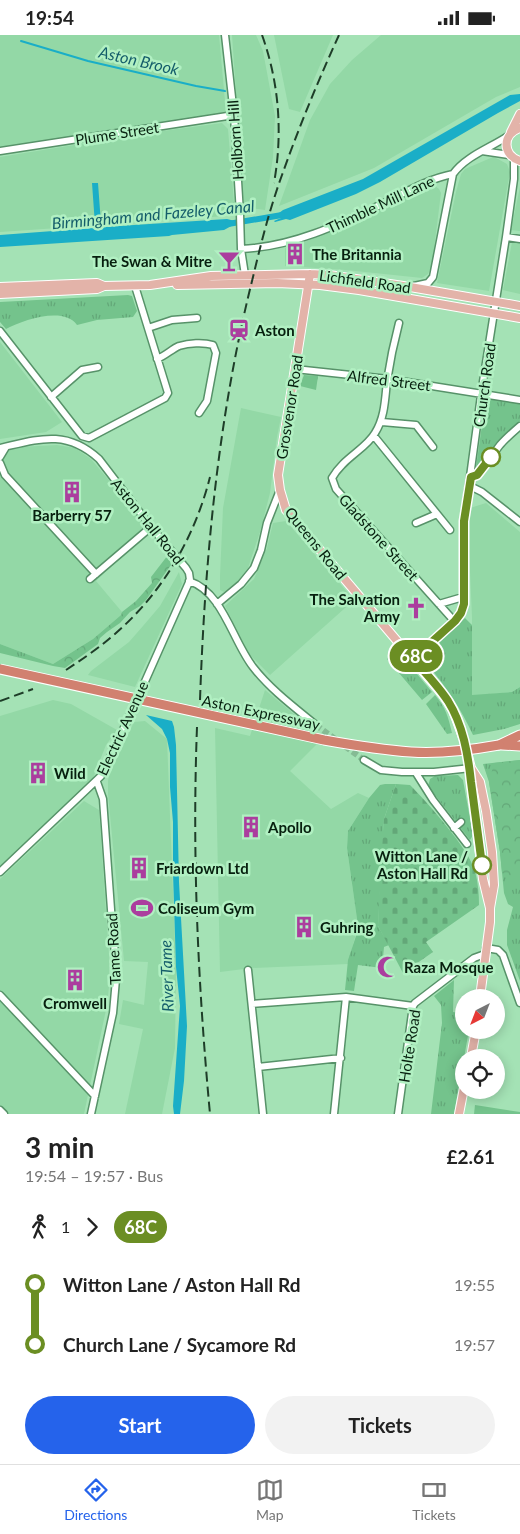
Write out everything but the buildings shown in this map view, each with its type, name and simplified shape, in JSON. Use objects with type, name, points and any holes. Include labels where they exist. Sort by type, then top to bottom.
[{"type":"highway","name":"Aston Expressway","points":[[0,669],[354,745],[412,752],[449,751],[520,741]]},
{"type":"highway","points":[[499,745],[520,735]]},
{"type":"highway","points":[[499,745],[520,746]]},
{"type":"main road","points":[[514,158],[506,145],[520,114]]},
{"type":"main road","points":[[509,135],[520,128]]},
{"type":"main road","name":"Lichfield Road","points":[[150,285],[211,276],[310,273],[520,305]]},
{"type":"main road","name":"Grosvenor Road","points":[[280,489],[278,475],[310,273]]},
{"type":"main road","name":"Lichfield Road","points":[[0,287],[97,283],[104,286],[135,286],[282,283],[359,290],[520,318]]},
{"type":"main road","name":"Lichfield Road","points":[[0,294],[98,289],[104,286]]},
{"type":"main road","name":"Queens Road","points":[[280,489],[286,510],[444,695],[453,710],[464,740],[471,768],[471,782],[483,879],[490,908],[490,922],[481,989]]},
{"type":"main road","points":[[458,1114],[461,1099]]},
{"type":"street","name":"Holborn Hill","points":[[225,35],[234,115],[241,249],[245,275]]},
{"type":"street","name":"Plume Street","points":[[0,151],[234,115]]},
{"type":"street","name":"Thimble Mill Lane","points":[[241,249],[266,246],[309,236],[343,222],[435,178],[453,174],[459,166],[509,135]]},
{"type":"street","points":[[482,151],[514,158],[514,179],[497,302]]},
{"type":"street","points":[[514,179],[520,170]]},
{"type":"street","points":[[410,287],[428,283],[434,277],[453,174]]},
{"type":"street","points":[[506,237],[520,239]]},
{"type":"street","points":[[0,331],[82,437],[88,438],[165,398],[168,393],[135,286]]},
{"type":"street","name":"Church Road","points":[[455,621],[461,613],[464,604],[464,521],[497,302]]},
{"type":"street","points":[[148,328],[172,320],[197,318]]},
{"type":"street","points":[[399,323],[382,422],[374,436],[450,530]]},
{"type":"street","points":[[157,359],[179,346],[200,343],[213,345],[216,353],[207,401],[199,413]]},
{"type":"street","points":[[51,397],[82,371],[98,367]]},
{"type":"street","name":"Alfred Street","points":[[295,369],[388,379],[520,400]]},
{"type":"street","points":[[382,422],[416,425],[433,447]]},
{"type":"street","points":[[471,477],[477,475],[499,446],[520,426]]},
{"type":"street","name":"Gladstone Street","points":[[374,436],[336,471],[332,477],[336,489],[455,621]]},
{"type":"street","name":"Aston Hall Road","points":[[0,457],[3,447],[51,439],[63,439],[88,449],[99,459],[151,527],[186,568],[189,573],[189,581],[204,588],[217,604],[253,667],[283,697],[316,725]]},
{"type":"street","points":[[0,463],[2,473],[96,574]]},
{"type":"street","points":[[470,486],[482,492],[520,523]]},
{"type":"street","name":"Grosvenor Road","points":[[217,604],[242,584],[254,568],[280,489]]},
{"type":"street","points":[[272,509],[286,510]]},
{"type":"street","points":[[416,523],[437,514]]},
{"type":"street","points":[[90,579],[151,527]]},
{"type":"street","name":"Electric Avenue","points":[[0,872],[97,782],[103,774],[189,581]]},
{"type":"street","points":[[439,605],[464,597]]},
{"type":"street","points":[[413,659],[455,621]]},
{"type":"street","points":[[364,761],[381,770],[416,773],[471,768]]},
{"type":"street","points":[[416,773],[433,800],[467,844]]},
{"type":"street","name":"Tame Road","points":[[91,1114],[113,1013],[117,968],[103,799],[97,782]]},
{"type":"street","points":[[454,827],[462,822]]},
{"type":"street","points":[[486,951],[498,950],[503,955],[520,1003]]},
{"type":"street","name":"Holte Road","points":[[398,1114],[413,1006],[437,986],[486,951]]},
{"type":"street","points":[[248,970],[263,1114]]},
{"type":"street","points":[[0,995],[95,1096]]},
{"type":"street","points":[[252,1004],[346,997],[413,1006]]},
{"type":"street","points":[[334,1114],[346,997]]},
{"type":"street","points":[[258,1067],[340,1058]]},
{"type":"street","points":[[0,1110],[4,1114]]},
{"type":"shaded area","points":[[0,35],[219,35],[226,112],[0,148]]},
{"type":"shaded area","points":[[232,35],[256,35],[263,51],[275,116],[273,157],[265,210],[244,207]]},
{"type":"shaded area","points":[[274,35],[333,35],[300,112],[289,109]]},
{"type":"shaded area","points":[[381,35],[520,35],[520,87],[496,97],[374,168],[279,206],[310,120],[330,84],[352,60]]},
{"type":"shaded area","points":[[222,123],[228,129],[235,215],[177,220],[171,218],[101,222],[68,225],[58,228],[0,232],[0,157]]},
{"type":"shaded area","points":[[493,157],[507,164],[510,172],[489,291],[437,283],[461,174],[465,169]]},
{"type":"shaded area","points":[[435,186],[441,193],[432,265],[428,274],[422,278],[285,266],[285,248],[307,241],[427,187]]},
{"type":"shaded area","points":[[520,187],[520,231],[511,230]]},
{"type":"shaded area","points":[[512,242],[520,243],[520,294],[503,290]]},
{"type":"shaded area","points":[[0,342],[62,422],[46,432],[0,439]]},
{"type":"shaded area","points":[[241,408],[281,417],[270,493],[260,532],[248,568],[238,581],[224,592],[220,590],[223,508]]},
{"type":"shaded area","points":[[57,445],[75,448],[91,459],[150,529],[96,581],[122,612],[121,615],[93,639],[53,664],[0,644],[0,448]]},
{"type":"shaded area","points":[[486,503],[520,532],[520,687],[512,692],[472,696],[472,617],[468,526],[470,508]]},
{"type":"shaded area","points":[[286,521],[354,600],[270,675],[249,654],[225,606],[254,579],[267,548],[273,523]]},
{"type":"shaded area","points":[[179,572],[182,584],[135,687],[88,675],[129,642],[160,606]]},
{"type":"shaded area","points":[[265,690],[323,738],[290,771],[331,809],[358,793],[369,798],[348,831],[347,848],[358,926],[348,964],[252,968],[220,972],[215,728],[250,736]]},
{"type":"shaded area","name":"Wild","points":[[53,700],[71,704],[117,730],[106,745],[91,783],[0,866],[0,716]]},
{"type":"shaded area","points":[[145,721],[167,739],[176,969],[175,1048],[162,1114],[125,1114],[143,1029],[119,1024],[123,1000],[144,1005],[148,962],[124,961],[108,781],[109,775],[134,722]]},
{"type":"shaded area","points":[[84,801],[99,810],[109,955],[109,987],[107,1005],[84,1114],[0,1114],[0,879]]},
{"type":"green space","points":[[132,296],[137,311],[133,317],[97,320],[77,325],[71,319],[63,316],[53,316],[22,322],[6,329],[0,322],[0,302]]},
{"type":"green space","points":[[304,375],[318,376],[316,390],[300,386]]},
{"type":"green space","points":[[486,397],[520,402],[520,421],[505,435],[479,467],[476,467]]},
{"type":"green space","points":[[168,555],[171,565],[140,606],[130,612],[120,623],[100,638],[98,644],[65,668],[53,666],[53,664],[93,639],[136,601],[152,583],[151,577]]},
{"type":"green space","points":[[465,618],[472,625],[472,695],[512,692],[520,687],[520,724],[473,735],[453,698],[427,664],[428,653]]},
{"type":"green space","points":[[0,644],[53,664],[53,666],[0,653]]},
{"type":"green space","points":[[397,650],[432,692],[422,700],[387,659]]},
{"type":"green space","points":[[435,695],[446,712],[452,733],[447,734],[426,704]]},
{"type":"green space","points":[[520,760],[520,981],[507,945],[507,930],[513,907],[508,904],[504,893],[500,852],[489,782],[483,764]]},
{"type":"green space","points":[[520,760],[520,873],[512,876],[502,873],[489,782],[494,763]]},
{"type":"green space","points":[[458,775],[463,780],[473,835],[470,840],[428,786],[430,779],[435,776]]},
{"type":"green space","points":[[396,784],[384,819],[378,926],[389,945],[384,947],[382,968],[358,965],[354,991],[345,990],[348,960],[358,926],[347,848],[348,831],[369,798],[380,785]]},
{"type":"green space","points":[[396,784],[410,785],[465,851],[475,871],[479,897],[479,905],[426,942],[433,952],[403,973],[378,926],[384,819]]},
{"type":"green space","points":[[454,980],[453,1012],[455,1012],[455,1039],[467,1039],[466,1049],[455,1049],[455,1099],[457,1099],[454,1114],[431,1114],[442,1023],[441,1005],[434,996]]},
{"type":"green space","points":[[475,1105],[520,1112],[520,1114],[474,1114]]},
{"type":"water","points":[[520,94],[520,101],[380,182],[356,194],[290,220],[274,221],[281,218],[275,216],[283,210],[363,179],[510,95]]},
{"type":"water","points":[[92,183],[98,183],[101,224],[103,227],[227,219],[235,221],[235,224],[224,230],[169,236],[0,247],[0,235],[93,228],[95,225]]},
{"type":"water","points":[[146,715],[172,721],[176,745],[179,882],[187,1026],[180,1114],[174,1114],[173,1106],[180,1006],[176,967],[170,753],[167,739],[162,729]]},
{"type":"waterway","name":"Aston Brook","points":[[21,41],[88,61],[225,91]]},
{"type":"waterway","name":"Birmingham and Fazeley Canal","points":[[228,224],[282,215]]},
{"type":"tunnel","points":[[316,725],[364,760]]},
{"type":"railway","points":[[262,35],[276,89],[278,108],[279,127],[274,183]]},
{"type":"railway","points":[[200,700],[205,594],[215,487],[222,434],[241,329],[263,238],[278,187],[309,104],[339,35]]},
{"type":"railway","points":[[66,670],[99,647],[127,623],[159,586],[173,566],[195,523],[210,477]]},
{"type":"railway","points":[[0,701],[33,689]]},
{"type":"railway","points":[[197,727],[195,824],[197,921],[210,1114]]},
{"type":"bus line","name":"68C","points":[[482,865],[471,782],[471,768],[464,740],[453,710],[444,695],[413,659],[455,621],[461,613],[464,604],[464,521],[471,477],[477,475],[491,457]]},
{"type":"place","name":"The Britannia","points":[[295,254]]},
{"type":"place","name":"The Swan & Mitre","points":[[229,261]]},
{"type":"place","name":"Aston","points":[[239,330]]},
{"type":"place","name":"Barberry 57","points":[[72,492]]},
{"type":"place","name":"The Salvation Army","points":[[416,608]]},
{"type":"place","name":"Wild","points":[[38,773]]},
{"type":"place","name":"Apollo","points":[[251,827]]},
{"type":"place","name":"Witton Lane / Aston Hall Rd","points":[[482,865]]},
{"type":"place","name":"Friardown Ltd","points":[[139,868]]},
{"type":"place","name":"Coliseum Gym","points":[[142,908]]},
{"type":"place","name":"Guhring","points":[[304,927]]},
{"type":"place","name":"Raza Mosque","points":[[388,967]]},
{"type":"place","name":"Cromwell","points":[[75,980]]},
{"type":"water label","name":"River Tame","points":[[166,976]]}]
